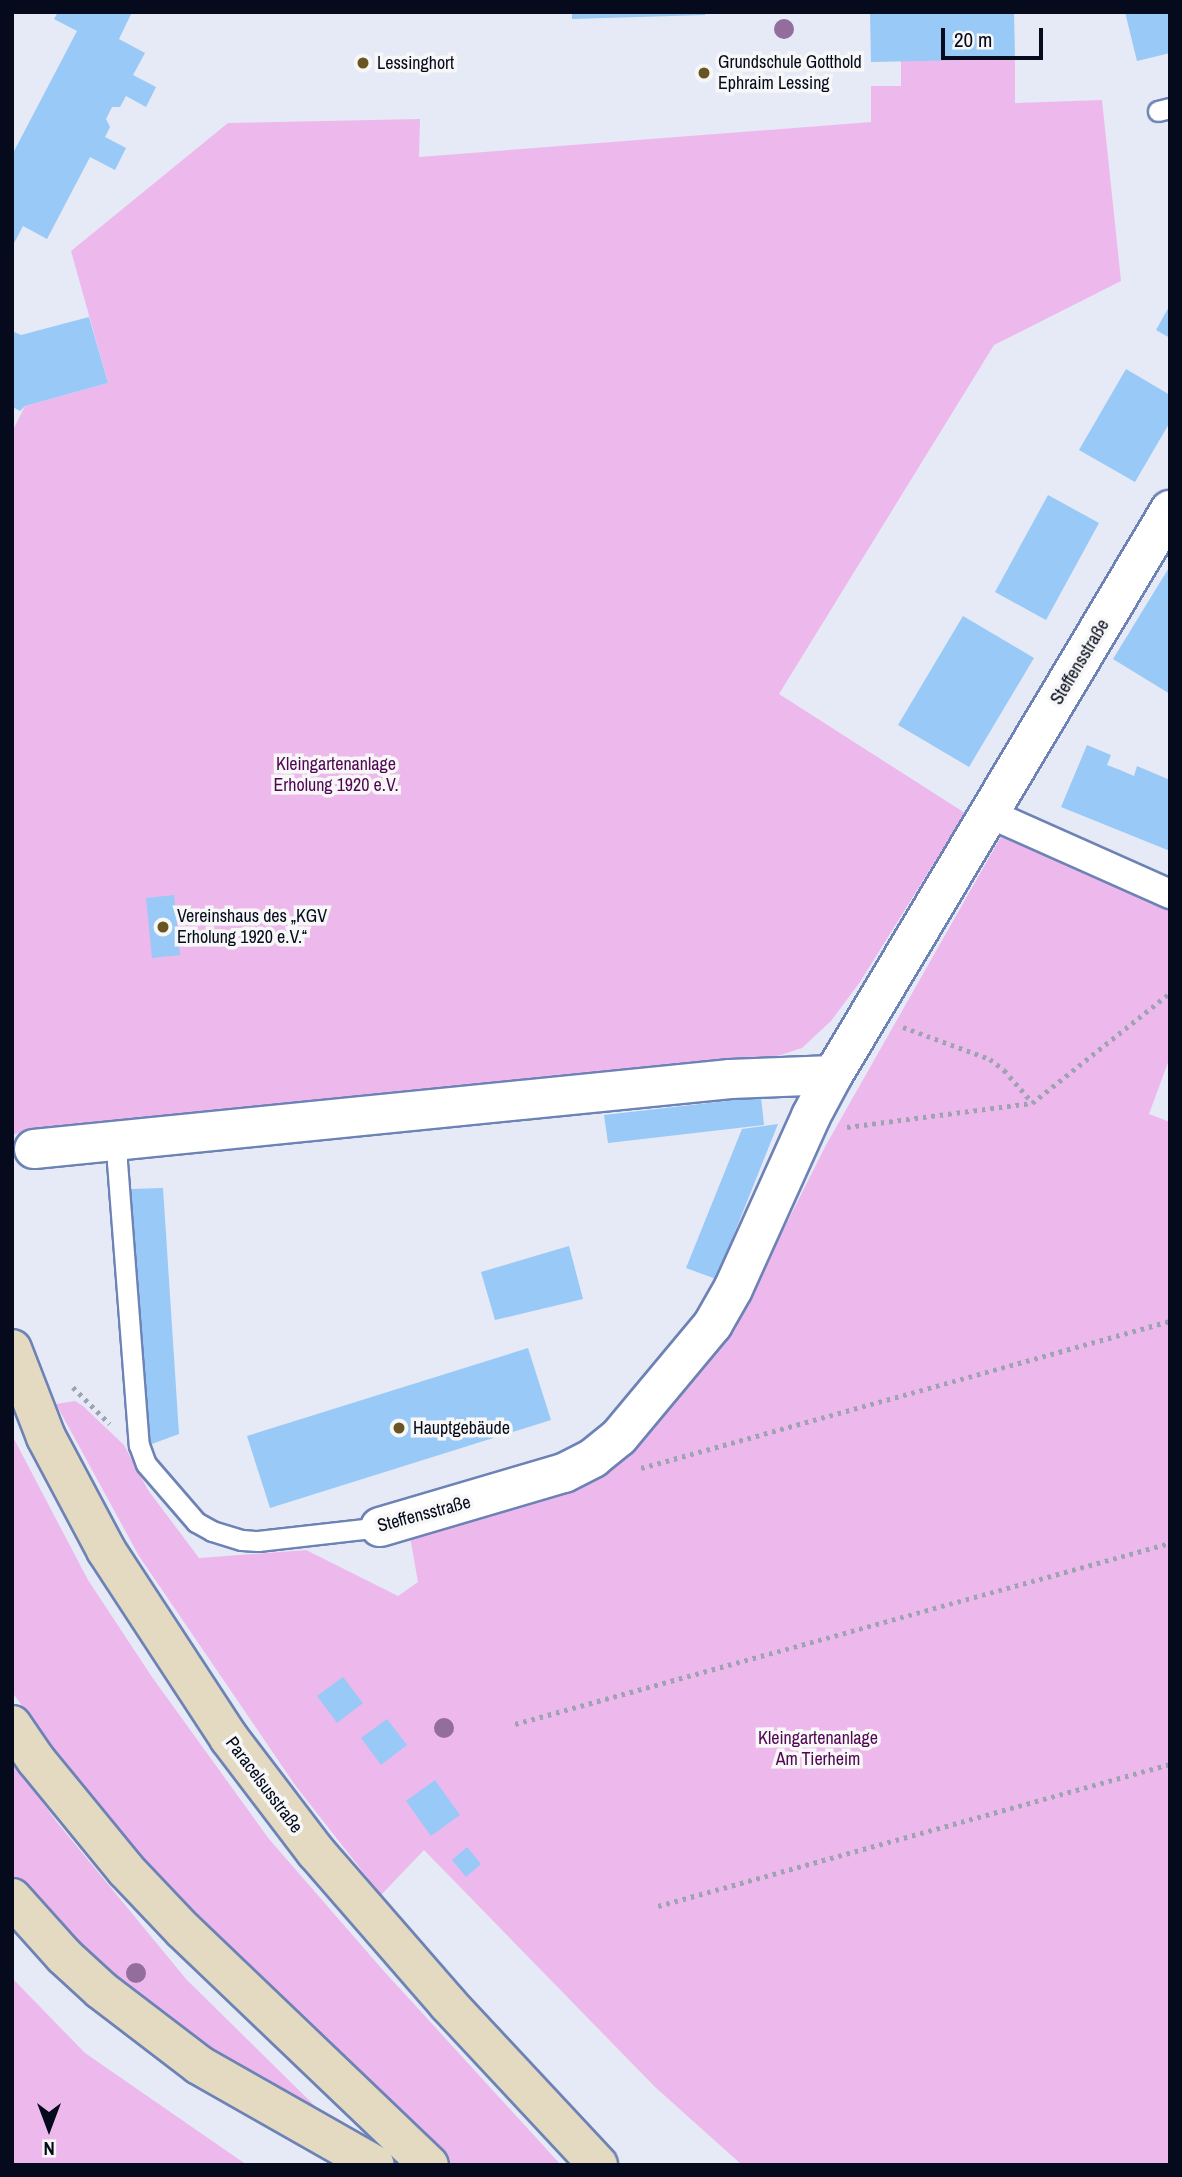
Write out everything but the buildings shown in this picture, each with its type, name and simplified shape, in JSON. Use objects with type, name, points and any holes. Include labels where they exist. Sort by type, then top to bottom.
[{"type":"main road","name":"Paracelsusstraße","points":[[12,1349],[46,1437],[106,1550],[147,1616],[276,1803],[448,2004],[598,2165]]},
{"type":"main road","points":[[12,1402],[46,1437]]},
{"type":"main road","points":[[12,1725],[36,1760],[136,1880],[183,1930],[429,2165]]},
{"type":"main road","points":[[12,1898],[64,1956],[101,1990],[199,2065],[375,2165]]},
{"type":"street","name":"Steffensstraße","points":[[380,1527],[564,1473],[593,1458],[619,1437],[713,1324],[733,1289],[811,1116],[834,1074],[1170,510]]},
{"type":"street","points":[[990,814],[1170,894]]},
{"type":"street","points":[[34,1149],[730,1079],[834,1074]]},
{"type":"lane","name":"Steffensstraße","points":[[118,1141],[117,1162],[139,1445],[146,1464],[196,1522],[212,1531],[258,1541],[380,1527]]},
{"type":"path","points":[[811,1116],[848,1127],[1032,1103],[1170,993]]},
{"type":"path","points":[[914,1031],[990,1059],[1004,1070],[1032,1103]]},
{"type":"path","points":[[631,1471],[1170,1321]]},
{"type":"path","points":[[73,1387],[111,1424],[139,1445]]},
{"type":"path","points":[[515,1724],[1170,1542]]},
{"type":"path","points":[[658,1906],[1170,1764]]},
{"type":"green space","name":"Kleingartenanlage Erholung 1920 e.V.","points":[[1015,59],[1015,103],[1102,100],[1121,281],[994,345],[779,694],[965,813],[860,982],[831,1021],[802,1048],[756,1063],[607,1073],[12,1134],[12,432],[25,406],[108,383],[71,251],[228,123],[420,119],[419,157],[871,122],[871,86],[901,86],[901,60]]},
{"type":"green space","name":"Kleingartenanlage Am Tierheim","points":[[1003,833],[1170,902],[1170,1057],[1149,1114],[1170,1122],[1170,2165],[742,2165],[655,2087],[424,1850],[381,1895],[295,1785],[139,1556],[56,1404],[75,1401],[124,1445],[148,1490],[199,1558],[306,1550],[398,1596],[418,1582],[410,1537],[638,1442],[701,1369],[721,1342],[756,1284],[826,1145]]},
{"type":"green space","points":[[13,1437],[88,1580],[152,1677],[269,1839],[382,1969],[561,2165],[446,2165],[208,1940],[84,1791],[12,1692]]},
{"type":"green space","points":[[12,1760],[56,1821],[186,1979],[318,2109],[240,2069],[137,2000],[65,1935],[12,1877]]},
{"type":"green space","points":[[12,1978],[85,2053],[247,2165],[12,2165]]},
{"type":"place","name":"Lessinghort","points":[[363,63]]},
{"type":"place","name":"Grundschule Gotthold Ephraim Lessing","points":[[704,73]]},
{"type":"place","name":"Vereinshaus des „KGV Erholung 1920 e.V.“","points":[[163,927]]},
{"type":"place","name":"Hauptgebäude","points":[[399,1428]]}]
